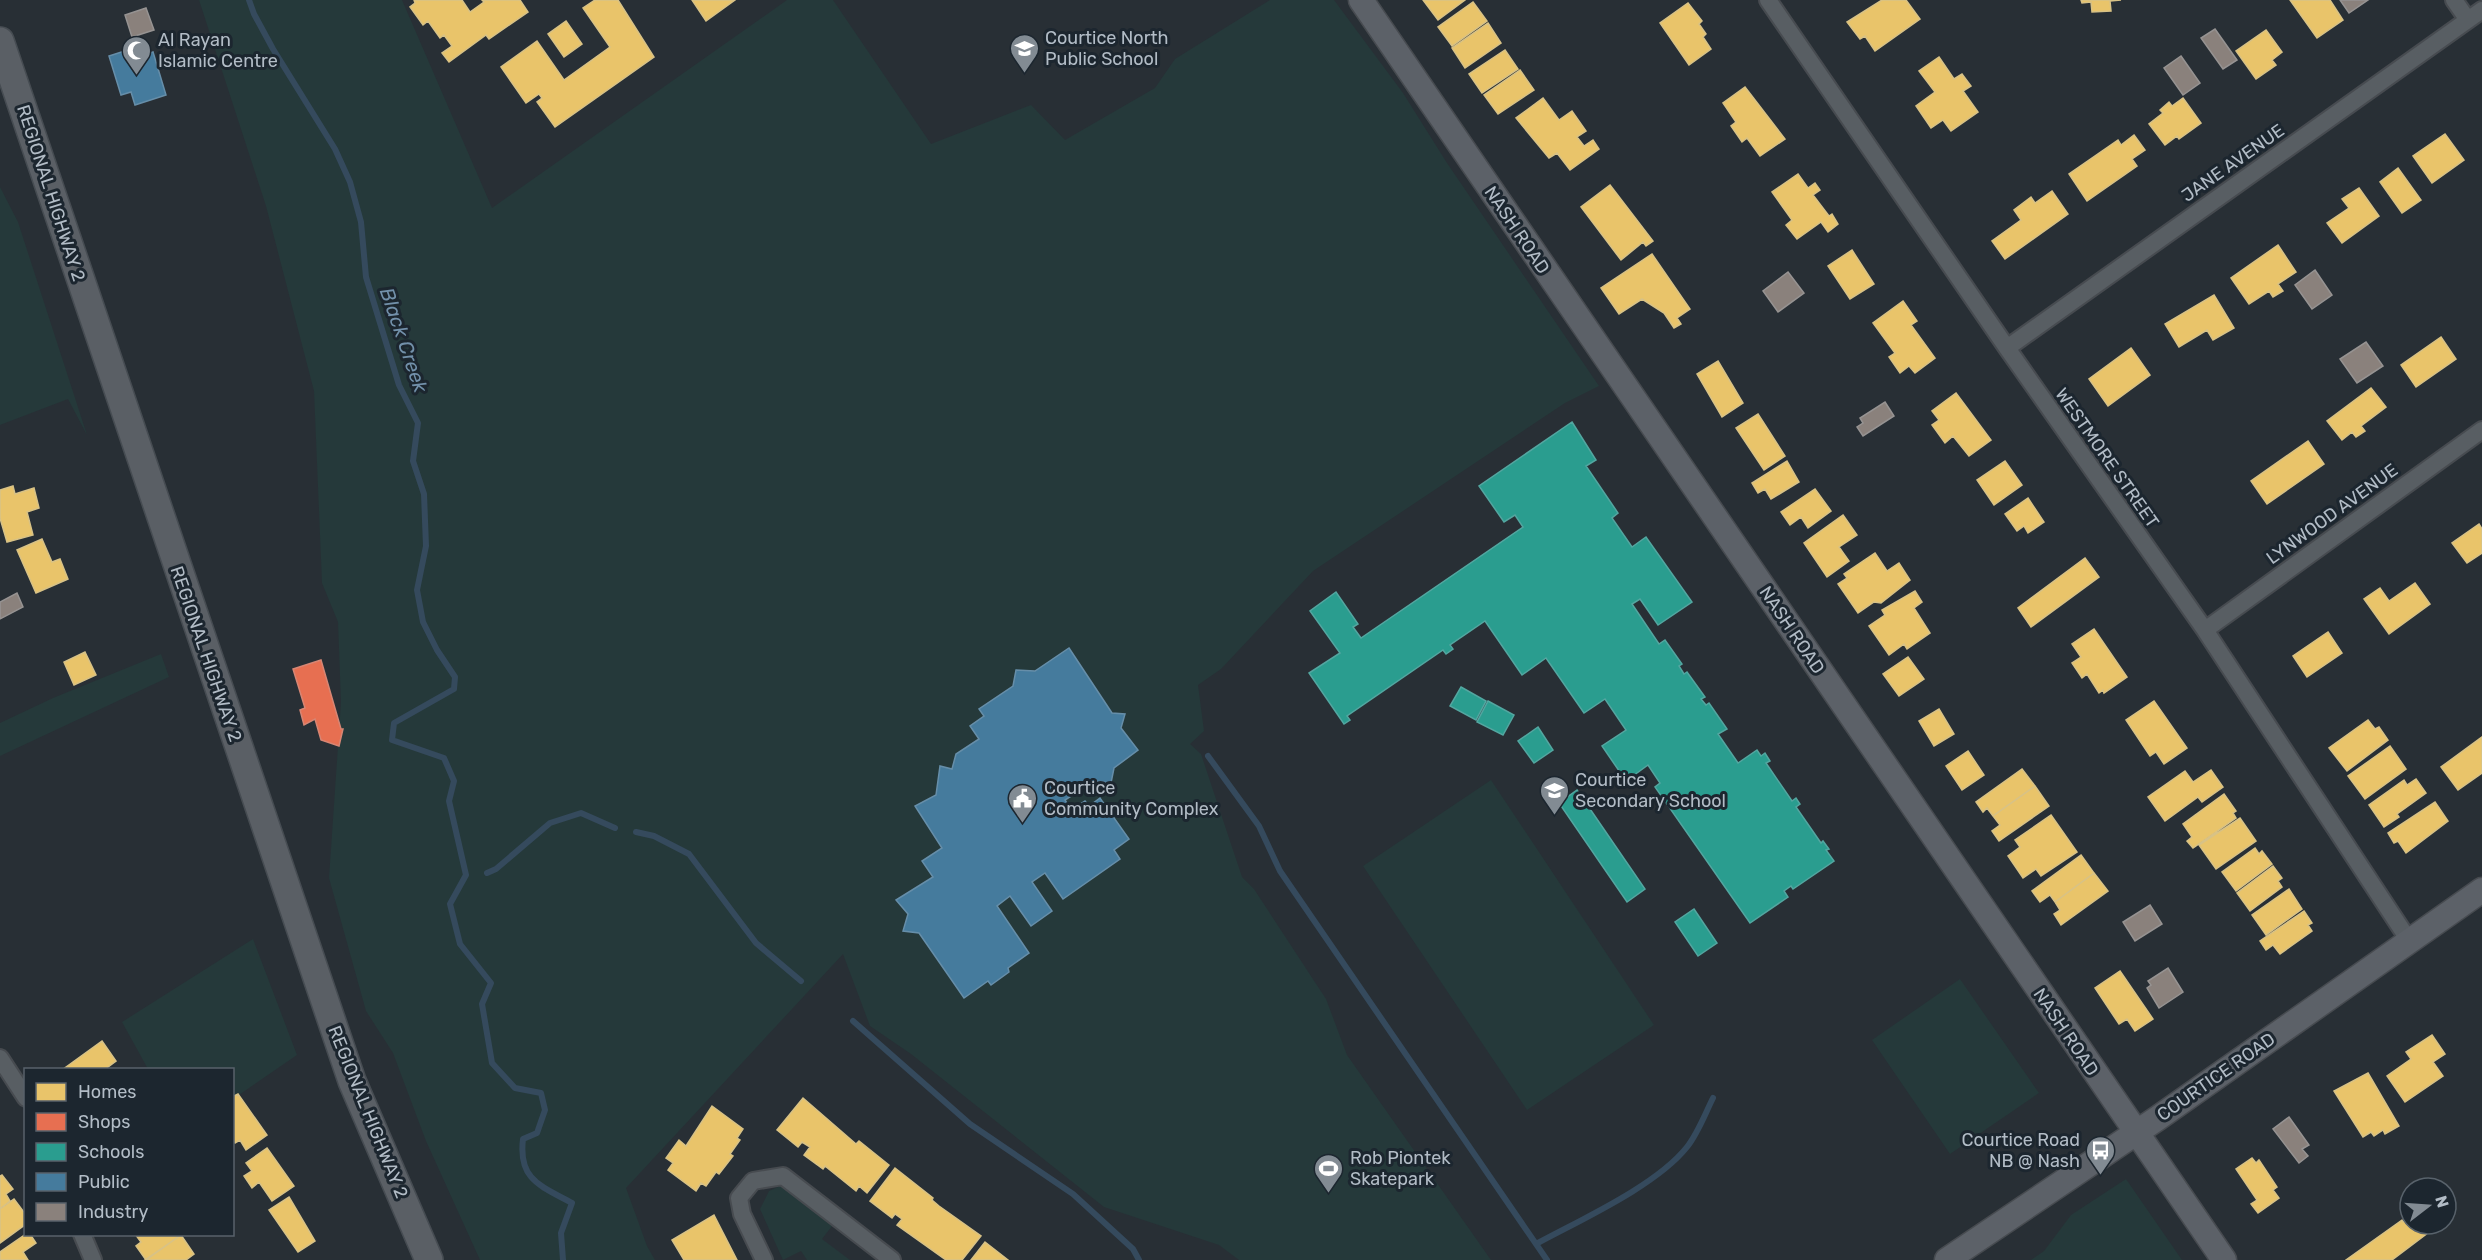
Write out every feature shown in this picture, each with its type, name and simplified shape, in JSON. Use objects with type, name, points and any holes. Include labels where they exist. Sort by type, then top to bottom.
[{"type":"main road","name":"REGIONAL HIGHWAY 2","points":[[0,41],[351,1081],[429,1260]]},
{"type":"street","name":"NASH ROAD","points":[[1360,0],[2224,1260]]},
{"type":"street","name":"WESTMORE STREET","points":[[1768,0],[2007,348],[2205,630],[2409,942]]},
{"type":"street","points":[[2454,0],[2475,15]]},
{"type":"street","name":"JANE AVENUE","points":[[2007,348],[2475,15]]},
{"type":"street","name":"LYNWOOD AVENUE","points":[[2205,630],[2482,430]]},
{"type":"street","name":"COURTICE ROAD","points":[[1947,1260],[2482,890]]},
{"type":"street","points":[[0,1058],[24,1095]]},
{"type":"street","points":[[764,1260],[742,1214],[739,1198],[753,1181],[783,1176],[892,1260]]},
{"type":"street","points":[[83,1236],[93,1260]]},
{"type":"green space","points":[[199,0],[402,0],[492,208],[787,0],[833,0],[931,144],[1031,105],[1065,140],[1155,88],[1175,59],[1270,0],[1334,0],[1403,93],[1447,163],[1599,386],[1565,403],[1313,571],[1221,669],[1198,685],[1204,731],[1190,744],[1201,754],[1242,877],[1254,889],[1326,999],[1347,1055],[1491,1260],[1239,1260],[1219,1245],[1104,1207],[911,1054],[870,1026],[843,954],[626,1188],[647,1246],[655,1260],[480,1260],[426,1141],[393,1053],[366,1011],[329,878],[341,702],[338,622],[322,583],[314,391],[266,206]]},
{"type":"green space","points":[[0,187],[18,222],[87,435],[68,399],[0,425]]},
{"type":"green space","points":[[161,654],[169,677],[0,756],[0,723],[53,698]]},
{"type":"green space","points":[[1491,780],[1654,1025],[1527,1110],[1363,866]]},
{"type":"green space","points":[[253,939],[297,1055],[234,1098],[234,1068],[147,1068],[122,1022]]},
{"type":"green space","points":[[1960,979],[2039,1093],[1950,1154],[1872,1040]]},
{"type":"green space","points":[[2126,1179],[2182,1260],[2031,1260],[2044,1251],[2071,1215]]},
{"type":"green space","points":[[780,1186],[832,1226],[822,1239],[850,1260],[807,1260],[801,1251],[783,1260],[760,1209],[769,1191]]},
{"type":"building: Homes","points":[[414,0],[462,0],[470,12],[484,2],[482,0],[520,0],[528,12],[489,39],[486,35],[449,62],[442,53],[452,46],[444,35],[440,38],[428,21],[423,25],[410,7],[415,3]]},
{"type":"building: Homes","points":[[595,0],[618,0],[654,57],[555,127],[537,102],[542,98],[539,94],[526,103],[501,67],[537,41],[564,80],[610,47],[583,8]]},
{"type":"building: Homes","points":[[692,0],[735,0],[706,21]]},
{"type":"building: Homes","points":[[1423,0],[1465,0],[1438,20]]},
{"type":"building: Homes","points":[[1882,0],[1906,0],[1920,19],[1875,51],[1865,36],[1860,39],[1847,22]]},
{"type":"building: Homes","points":[[2081,0],[2121,0],[2110,1],[2111,11],[2092,12],[2091,2],[2082,3]]},
{"type":"building: Homes","points":[[2290,0],[2330,0],[2343,20],[2317,38]]},
{"type":"building: Homes","points":[[1473,2],[1487,21],[1452,46],[1438,27]]},
{"type":"building: Homes","points":[[1688,3],[1702,21],[1699,24],[1706,34],[1703,37],[1711,49],[1689,65],[1660,23]]},
{"type":"building: Homes","points":[[566,21],[582,44],[564,57],[548,34]]},
{"type":"building: Homes","points":[[1488,23],[1501,43],[1465,68],[1452,48]]},
{"type":"building: Homes","points":[[2266,30],[2282,52],[2272,60],[2276,65],[2256,79],[2236,51]]},
{"type":"building: Homes","points":[[1505,50],[1518,69],[1482,93],[1469,74]]},
{"type":"building: Homes","points":[[1939,57],[1954,79],[1962,74],[1971,86],[1963,91],[1978,112],[1951,131],[1943,120],[1931,128],[1916,106],[1935,92],[1919,71]]},
{"type":"building: Homes","points":[[1520,70],[1534,90],[1498,114],[1484,95]]},
{"type":"building: Homes","points":[[1745,87],[1785,139],[1760,156],[1747,138],[1742,142],[1731,126],[1736,122],[1723,103]]},
{"type":"building: Homes","points":[[1543,98],[1559,120],[1572,111],[1586,131],[1577,137],[1584,146],[1593,140],[1599,149],[1570,170],[1557,153],[1549,158],[1516,118]]},
{"type":"building: Homes","points":[[2183,98],[2201,123],[2179,139],[2177,136],[2165,145],[2149,124],[2163,113],[2160,110],[2169,102],[2172,106]]},
{"type":"building: Homes","points":[[2445,134],[2464,160],[2432,183],[2413,156]]},
{"type":"building: Homes","points":[[2134,135],[2145,150],[2132,159],[2137,166],[2087,201],[2069,174],[2118,140],[2121,145]]},
{"type":"building: Homes","points":[[2398,168],[2421,200],[2402,213],[2380,182]]},
{"type":"building: Homes","points":[[1798,174],[1808,188],[1815,183],[1820,190],[1813,195],[1829,216],[1832,214],[1838,224],[1828,232],[1821,222],[1797,239],[1786,225],[1792,220],[1772,192]]},
{"type":"building: Homes","points":[[1610,185],[1653,241],[1646,246],[1643,242],[1621,260],[1581,207]]},
{"type":"building: Homes","points":[[2359,188],[2379,216],[2342,243],[2327,223],[2349,208],[2342,199]]},
{"type":"building: Homes","points":[[2052,191],[2068,214],[2005,259],[1992,241],[2021,220],[2014,210],[2031,197],[2035,203]]},
{"type":"building: Homes","points":[[2278,245],[2296,272],[2278,284],[2283,291],[2273,297],[2269,291],[2249,304],[2231,278]]},
{"type":"building: Homes","points":[[1852,250],[1874,284],[1850,299],[1828,266]]},
{"type":"building: Homes","points":[[1652,254],[1690,309],[1677,318],[1681,324],[1674,328],[1664,313],[1642,299],[1619,314],[1601,288]]},
{"type":"building: Homes","points":[[2214,295],[2234,328],[2213,340],[2207,330],[2179,347],[2165,324]]},
{"type":"building: Homes","points":[[1903,301],[1917,321],[1911,325],[1935,358],[1915,373],[1909,366],[1900,373],[1889,357],[1895,353],[1873,323]]},
{"type":"building: Homes","points":[[2441,337],[2456,359],[2416,387],[2401,365]]},
{"type":"building: Homes","points":[[2131,348],[2150,375],[2108,406],[2089,379]]},
{"type":"building: Homes","points":[[1718,361],[1743,403],[1722,417],[1697,374]]},
{"type":"building: Homes","points":[[2371,388],[2386,407],[2361,426],[2365,431],[2356,437],[2352,432],[2342,440],[2327,421]]},
{"type":"building: Homes","points":[[1956,393],[1991,440],[1969,456],[1953,436],[1945,443],[1932,425],[1939,420],[1932,411]]},
{"type":"building: Homes","points":[[1758,414],[1785,456],[1764,470],[1736,428]]},
{"type":"building: Homes","points":[[2308,441],[2324,464],[2267,504],[2251,481]]},
{"type":"building: Homes","points":[[1787,461],[1799,482],[1771,499],[1765,489],[1758,493],[1752,483]]},
{"type":"building: Homes","points":[[2005,461],[2022,485],[1994,505],[1977,480]]},
{"type":"building: Homes","points":[[13,486],[15,494],[34,488],[39,508],[27,512],[33,535],[7,542],[0,518],[0,490]]},
{"type":"building: Homes","points":[[1815,489],[1831,511],[1808,528],[1801,517],[1790,525],[1781,512]]},
{"type":"building: Homes","points":[[2028,498],[2044,522],[2028,533],[2024,526],[2017,531],[2005,514]]},
{"type":"building: Homes","points":[[1843,515],[1857,535],[1839,547],[1849,561],[1827,577],[1804,543]]},
{"type":"building: Homes","points":[[2479,524],[2482,529],[2482,553],[2467,563],[2452,543]]},
{"type":"building: Homes","points":[[42,539],[52,562],[60,559],[68,579],[36,593],[17,550]]},
{"type":"building: Homes","points":[[1875,553],[1887,571],[1899,563],[1910,580],[1881,603],[1874,602],[1858,613],[1838,584],[1847,578],[1844,574]]},
{"type":"building: Homes","points":[[2085,558],[2099,577],[2031,627],[2018,608]]},
{"type":"building: Homes","points":[[2415,583],[2430,604],[2389,634],[2364,599],[2380,588],[2389,601]]},
{"type":"building: Homes","points":[[1915,591],[1922,602],[1914,608],[1930,633],[1907,649],[1904,644],[1889,655],[1869,626],[1885,615],[1882,610]]},
{"type":"building: Homes","points":[[2094,629],[2127,677],[2104,693],[2103,690],[2099,693],[2087,674],[2082,678],[2072,663],[2081,657],[2072,644]]},
{"type":"building: Homes","points":[[2328,632],[2342,653],[2307,677],[2293,656]]},
{"type":"building: Homes","points":[[85,652],[96,675],[74,685],[64,662]]},
{"type":"building: Homes","points":[[1908,657],[1924,679],[1899,696],[1883,674]]},
{"type":"building: Homes","points":[[2154,701],[2187,748],[2164,764],[2156,752],[2150,756],[2126,720]]},
{"type":"building: Homes","points":[[1939,709],[1954,734],[1934,746],[1919,721]]},
{"type":"building: Homes","points":[[2368,720],[2375,729],[2379,727],[2388,740],[2347,771],[2329,748]]},
{"type":"building: Homes","points":[[2482,737],[2482,773],[2458,790],[2441,767]]},
{"type":"building: Homes","points":[[2390,746],[2406,769],[2365,799],[2348,776]]},
{"type":"building: Homes","points":[[1968,751],[1984,775],[1962,790],[1946,766]]},
{"type":"building: Homes","points":[[2022,769],[2035,786],[1993,816],[1987,808],[1983,812],[1976,802]]},
{"type":"building: Homes","points":[[2211,770],[2223,787],[2202,802],[2198,797],[2165,821],[2148,797],[2185,771],[2193,782]]},
{"type":"building: Homes","points":[[2416,779],[2426,793],[2397,814],[2399,817],[2384,827],[2369,805],[2404,780],[2407,785]]},
{"type":"building: Homes","points":[[2035,786],[2049,806],[1999,841],[1992,831],[2000,825],[1993,816]]},
{"type":"building: Homes","points":[[2224,794],[2236,811],[2233,813],[2236,818],[2193,848],[2187,841],[2192,837],[2183,824]]},
{"type":"building: Homes","points":[[2435,802],[2448,821],[2406,853],[2398,841],[2394,843],[2388,833]]},
{"type":"building: Homes","points":[[2051,815],[2077,852],[2041,876],[2036,869],[2023,878],[2008,856],[2020,847],[2015,840]]},
{"type":"building: Homes","points":[[2240,818],[2256,841],[2216,869],[2199,845]]},
{"type":"building: Homes","points":[[2255,848],[2259,854],[2262,851],[2272,864],[2236,891],[2222,872]]},
{"type":"building: Homes","points":[[2081,855],[2094,873],[2055,902],[2050,895],[2040,902],[2032,891]]},
{"type":"building: Homes","points":[[2273,866],[2282,878],[2278,881],[2282,887],[2250,911],[2237,893]]},
{"type":"building: Homes","points":[[2094,873],[2108,891],[2061,925],[2054,914],[2060,910],[2055,902]]},
{"type":"building: Homes","points":[[2289,889],[2302,909],[2266,935],[2252,915]]},
{"type":"building: Homes","points":[[2304,911],[2312,923],[2308,925],[2312,931],[2280,954],[2273,945],[2266,950],[2260,941]]},
{"type":"building: Homes","points":[[2120,971],[2153,1019],[2135,1031],[2127,1019],[2119,1024],[2095,988]]},
{"type":"building: Homes","points":[[2432,1035],[2445,1054],[2433,1062],[2443,1076],[2405,1102],[2387,1076],[2411,1059],[2406,1052]]},
{"type":"building: Homes","points":[[102,1041],[116,1061],[107,1068],[65,1068]]},
{"type":"building: Homes","points":[[2368,1073],[2399,1126],[2385,1134],[2383,1130],[2374,1136],[2371,1132],[2363,1137],[2334,1091]]},
{"type":"building: Homes","points":[[238,1094],[267,1135],[246,1150],[240,1140],[234,1142],[234,1096]]},
{"type":"building: Homes","points":[[803,1098],[856,1144],[859,1141],[889,1165],[867,1193],[859,1186],[856,1191],[825,1166],[823,1169],[804,1155],[810,1147],[802,1142],[798,1147],[777,1130]]},
{"type":"building: Homes","points":[[712,1106],[743,1129],[737,1138],[740,1140],[730,1154],[733,1156],[719,1174],[716,1172],[706,1186],[701,1183],[696,1191],[668,1170],[673,1163],[666,1158],[679,1140],[686,1146]]},
{"type":"building: Homes","points":[[267,1148],[294,1186],[272,1201],[259,1182],[252,1188],[244,1176],[252,1171],[246,1163]]},
{"type":"building: Homes","points":[[2252,1158],[2256,1163],[2259,1160],[2277,1187],[2273,1190],[2279,1198],[2258,1213],[2251,1204],[2257,1200],[2236,1169]]},
{"type":"building: Homes","points":[[895,1168],[933,1198],[932,1200],[939,1206],[981,1236],[962,1260],[946,1260],[897,1225],[902,1219],[895,1214],[892,1218],[870,1201]]},
{"type":"building: Homes","points":[[2,1175],[13,1189],[6,1194],[10,1201],[0,1209],[0,1176]]},
{"type":"building: Homes","points":[[289,1197],[315,1241],[298,1252],[269,1210]]},
{"type":"building: Homes","points":[[14,1199],[24,1212],[24,1225],[0,1243],[0,1209]]},
{"type":"building: Homes","points":[[714,1215],[737,1260],[684,1260],[672,1240]]},
{"type":"building: Homes","points":[[2398,1223],[2398,1236],[2424,1236],[2392,1260],[2346,1260]]},
{"type":"building: Homes","points":[[24,1235],[31,1236],[36,1243],[23,1252],[28,1260],[0,1260],[0,1252]]},
{"type":"building: Homes","points":[[136,1236],[180,1236],[146,1260],[136,1246],[141,1242]]},
{"type":"building: Homes","points":[[180,1236],[194,1254],[186,1260],[145,1260]]},
{"type":"building: Homes","points":[[985,1242],[1008,1260],[971,1260]]},
{"type":"building: Shops","points":[[321,660],[341,729],[343,729],[339,746],[321,740],[315,719],[304,725],[300,710],[305,708],[293,669]]},
{"type":"building: Schools","points":[[1572,422],[1596,460],[1586,466],[1618,513],[1612,518],[1632,547],[1646,537],[1692,602],[1658,625],[1640,599],[1632,604],[1659,644],[1665,640],[1682,664],[1679,666],[1684,674],[1687,672],[1705,697],[1701,699],[1706,705],[1709,703],[1727,729],[1718,734],[1738,763],[1757,750],[1761,756],[1765,753],[1770,761],[1766,763],[1792,801],[1796,798],[1800,804],[1796,807],[1821,843],[1823,841],[1829,849],[1826,850],[1834,861],[1793,889],[1791,886],[1784,891],[1788,897],[1750,923],[1655,787],[1660,783],[1648,765],[1626,781],[1602,746],[1626,730],[1605,699],[1584,713],[1546,658],[1522,675],[1485,621],[1450,645],[1453,649],[1446,654],[1443,650],[1347,716],[1350,720],[1344,724],[1309,673],[1340,653],[1310,611],[1336,592],[1358,624],[1353,627],[1361,638],[1523,527],[1515,515],[1504,522],[1479,486]]},
{"type":"building: Schools","points":[[1461,687],[1486,701],[1476,720],[1450,706]]},
{"type":"building: Schools","points":[[1488,701],[1514,715],[1503,735],[1477,722]]},
{"type":"building: Schools","points":[[1538,727],[1553,750],[1534,763],[1518,741]]},
{"type":"building: Schools","points":[[1577,790],[1645,889],[1627,902],[1559,803]]},
{"type":"building: Schools","points":[[1694,909],[1717,943],[1698,956],[1675,922]]},
{"type":"building: Public","name":"Al Rayan Islamic Centre","points":[[131,49],[134,58],[153,52],[166,95],[135,105],[131,92],[121,95],[109,56]]},
{"type":"building: Public","name":"Courtice Community Complex","points":[[1069,648],[1112,713],[1125,714],[1121,728],[1138,750],[1114,768],[1111,783],[1094,781],[1065,800],[1071,810],[1085,801],[1089,806],[1100,798],[1129,839],[1114,850],[1120,859],[1063,899],[1045,873],[1032,882],[1052,911],[1031,926],[1010,896],[997,906],[1029,953],[1008,968],[1009,972],[991,985],[988,981],[964,998],[919,933],[903,931],[908,914],[896,900],[933,877],[922,861],[942,848],[915,806],[936,795],[940,766],[952,769],[956,754],[979,739],[970,726],[984,716],[979,709],[1013,686],[1016,670],[1035,671]]},
{"type":"building: Industry","points":[[2340,0],[2368,0],[2349,13]]},
{"type":"building: Industry","points":[[146,8],[154,30],[132,37],[125,15]]},
{"type":"building: Industry","points":[[2215,29],[2237,60],[2223,69],[2201,38]]},
{"type":"building: Industry","points":[[2181,56],[2200,83],[2183,95],[2164,68]]},
{"type":"building: Industry","points":[[2315,270],[2332,295],[2312,309],[2295,285]]},
{"type":"building: Industry","points":[[1788,272],[1804,293],[1778,312],[1763,291]]},
{"type":"building: Industry","points":[[2366,342],[2383,366],[2357,383],[2340,359]]},
{"type":"building: Industry","points":[[1885,402],[1894,416],[1863,436],[1857,427],[1863,423],[1860,418]]},
{"type":"building: Industry","points":[[17,593],[23,607],[0,619],[0,602]]},
{"type":"building: Industry","points":[[2150,905],[2162,924],[2135,941],[2123,922]]},
{"type":"building: Industry","points":[[2168,968],[2183,992],[2159,1008],[2147,988],[2151,985],[2148,981]]},
{"type":"building: Industry","points":[[2289,1117],[2309,1145],[2302,1149],[2308,1156],[2299,1163],[2273,1129]]},
{"type":"waterway","name":"Black Creek","points":[[249,0],[273,49],[335,149],[350,182],[361,222],[366,277],[399,385],[418,423],[413,461],[424,494],[426,546],[417,590],[423,622],[437,650],[455,677],[454,689],[394,723],[392,740],[444,758],[454,781],[449,801],[466,875],[450,904],[460,944],[491,983],[482,1004],[492,1063],[515,1088],[541,1093],[545,1110],[537,1133],[523,1139],[522,1153],[524,1164],[534,1180],[572,1203],[561,1233],[563,1260]]},
{"type":"waterway","points":[[1208,756],[1259,826],[1280,871],[1547,1260]]},
{"type":"waterway","points":[[487,873],[496,869],[550,823],[581,813],[615,828]]},
{"type":"waterway","points":[[636,832],[654,836],[689,854],[756,943],[801,981]]},
{"type":"waterway","points":[[853,1021],[970,1124],[1073,1194],[1133,1249],[1139,1260]]},
{"type":"waterway","points":[[1536,1244],[1616,1201],[1657,1175],[1691,1142],[1713,1098]]},
{"type":"place","name":"Courtice North Public School","points":[[1024,74]]},
{"type":"place","name":"Al Rayan Islamic Centre","points":[[137,76]]},
{"type":"place","name":"Courtice Secondary School","points":[[1554,816]]},
{"type":"place","name":"Courtice Community Complex","points":[[1023,824]]},
{"type":"place","name":"Courtice Road NB @ Nash","points":[[2101,1176]]},
{"type":"place","name":"Rob Piontek Skatepark","points":[[1329,1194]]}]
